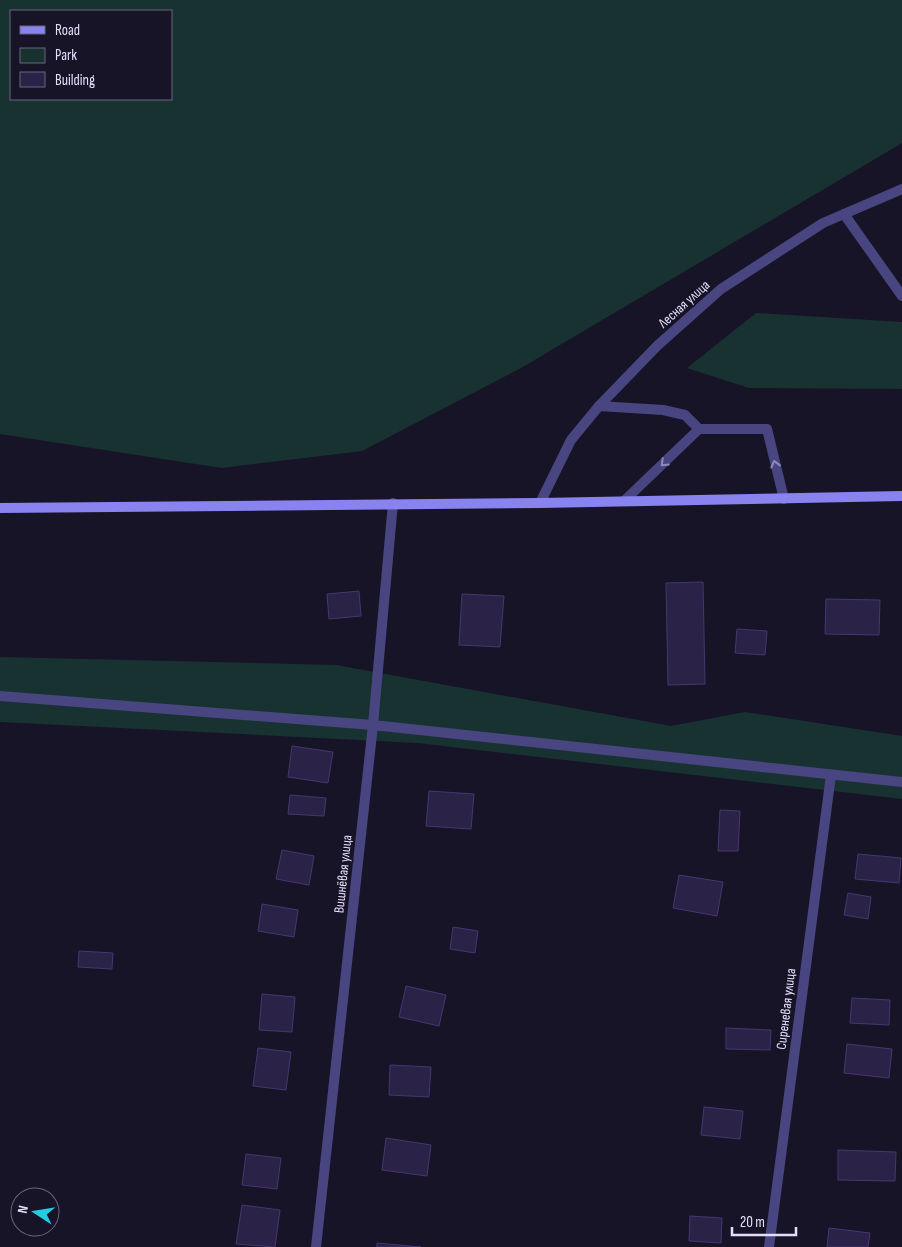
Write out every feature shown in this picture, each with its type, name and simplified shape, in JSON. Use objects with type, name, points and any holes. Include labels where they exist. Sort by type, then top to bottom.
[{"type":"main road","points":[[0,508],[540,503],[902,496]]},
{"type":"street","name":"Лесная улица","points":[[540,503],[571,440],[599,406],[657,346],[722,289],[823,223],[902,189]]},
{"type":"street","points":[[844,214],[899,294],[902,307]]},
{"type":"street","points":[[599,406],[662,410],[685,415],[699,429]]},
{"type":"street","points":[[624,501],[699,429],[766,429],[784,499]]},
{"type":"street","name":"Вишнёвая улица","points":[[316,1247],[373,725],[393,503]]},
{"type":"street","points":[[0,696],[373,725],[902,782]]},
{"type":"street","name":"Сиреневая улица","points":[[769,1247],[831,775]]},
{"type":"green space","points":[[0,0],[902,0],[902,143],[521,368],[362,451],[222,468],[0,434]]},
{"type":"green space","points":[[756,313],[902,322],[902,389],[749,388],[687,368]]},
{"type":"green space","points":[[0,657],[336,665],[671,726],[745,712],[902,736],[902,799],[418,743],[0,722]]},
{"type":"building","points":[[703,582],[705,684],[668,685],[666,583]]},
{"type":"building","points":[[359,591],[361,616],[329,619],[327,594]]},
{"type":"building","points":[[462,594],[504,596],[500,647],[459,645]]},
{"type":"building","points":[[826,599],[880,600],[879,635],[825,634]]},
{"type":"building","points":[[737,629],[767,631],[765,655],[735,653]]},
{"type":"building","points":[[292,746],[333,752],[328,783],[288,777]]},
{"type":"building","points":[[429,791],[474,794],[471,829],[426,826]]},
{"type":"building","points":[[290,795],[326,798],[324,816],[288,814]]},
{"type":"building","points":[[720,810],[740,811],[738,851],[718,851]]},
{"type":"building","points":[[282,850],[314,856],[309,885],[276,879]]},
{"type":"building","points":[[858,854],[901,858],[899,883],[855,879]]},
{"type":"building","points":[[679,875],[723,882],[717,916],[673,908]]},
{"type":"building","points":[[848,893],[871,897],[868,919],[844,915]]},
{"type":"building","points":[[262,904],[298,910],[294,937],[258,931]]},
{"type":"building","points":[[453,927],[478,931],[475,953],[450,949]]},
{"type":"building","points":[[79,951],[113,953],[112,969],[78,967]]},
{"type":"building","points":[[406,986],[446,995],[439,1026],[399,1017]]},
{"type":"building","points":[[262,994],[295,997],[292,1032],[259,1030]]},
{"type":"building","points":[[852,998],[890,1000],[889,1025],[850,1023]]},
{"type":"building","points":[[726,1028],[771,1030],[770,1050],[726,1049]]},
{"type":"building","points":[[847,1044],[892,1049],[889,1078],[844,1073]]},
{"type":"building","points":[[258,1048],[291,1052],[286,1090],[253,1086]]},
{"type":"building","points":[[390,1065],[431,1067],[429,1097],[389,1095]]},
{"type":"building","points":[[704,1107],[743,1111],[740,1139],[701,1135]]},
{"type":"building","points":[[386,1138],[431,1145],[427,1176],[382,1170]]},
{"type":"building","points":[[838,1150],[896,1152],[895,1181],[838,1180]]},
{"type":"building","points":[[246,1154],[281,1158],[277,1189],[242,1185]]},
{"type":"building","points":[[242,1205],[280,1210],[275,1247],[236,1244]]},
{"type":"building","points":[[690,1216],[722,1218],[721,1243],[689,1241]]},
{"type":"building","points":[[829,1228],[870,1233],[868,1247],[827,1247]]},
{"type":"building","points":[[377,1243],[421,1247],[377,1247]]}]
